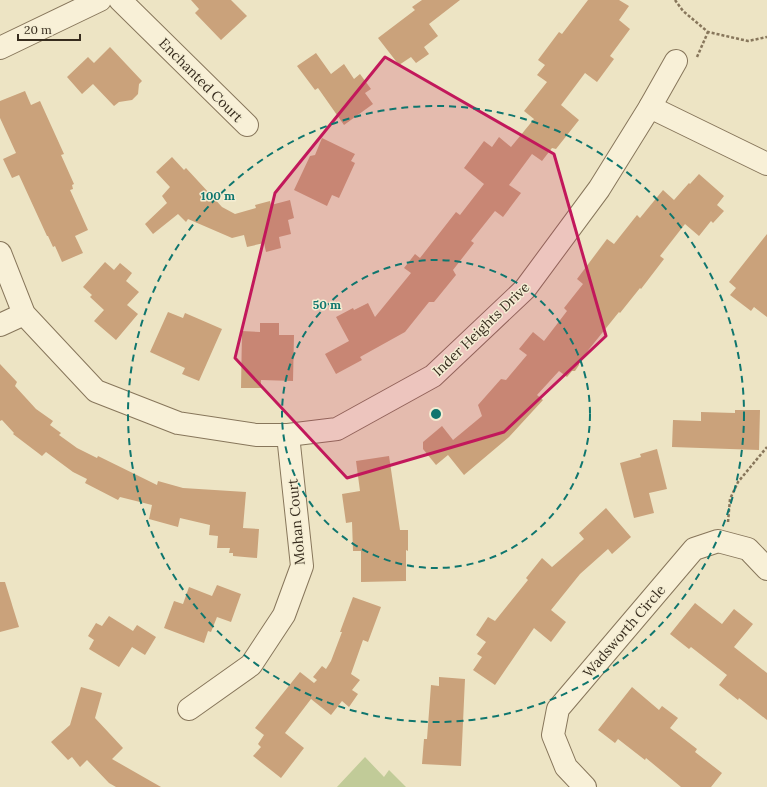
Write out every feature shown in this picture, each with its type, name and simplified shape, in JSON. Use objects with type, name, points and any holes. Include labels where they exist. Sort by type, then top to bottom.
[{"type":"street","points":[[0,48],[100,0]]},
{"type":"street","name":"Enchanted Court","points":[[120,0],[247,126]]},
{"type":"street","name":"Inder Heights Drive","points":[[0,253],[24,314],[96,391],[178,423],[256,435],[288,435],[337,429],[433,376],[526,289],[599,189],[676,61]]},
{"type":"street","points":[[650,106],[767,164]]},
{"type":"street","points":[[0,325],[24,314]]},
{"type":"street","name":"Mohan Court","points":[[189,709],[251,664],[284,616],[300,574],[302,566],[288,435]]},
{"type":"street","name":"Wadsworth Circle","points":[[585,787],[566,767],[553,735],[558,709],[694,549],[718,541],[727,543],[748,549],[767,569]]},
{"type":"path","points":[[675,0],[683,11],[708,32],[748,41],[767,37]]},
{"type":"path","points":[[727,543],[730,499],[738,482],[767,447]]},
{"type":"highlighted area","points":[[385,57],[554,154],[606,336],[504,432],[347,478],[235,358],[275,193]]},
{"type":"green space","points":[[365,757],[384,777],[389,770],[406,787],[337,787]]},
{"type":"building","points":[[191,0],[231,0],[247,16],[221,40],[195,13],[199,9]]},
{"type":"building","points":[[422,0],[460,0],[429,24],[438,36],[424,47],[429,54],[416,63],[411,57],[399,65],[378,38],[415,10],[412,7]]},
{"type":"building","points":[[588,0],[619,0],[629,6],[619,20],[630,29],[610,56],[614,59],[597,82],[585,73],[561,105],[579,120],[556,149],[552,148],[542,161],[532,154],[509,185],[521,193],[503,217],[495,211],[471,241],[474,243],[453,270],[456,275],[434,302],[429,302],[405,332],[360,357],[362,360],[336,374],[325,354],[349,341],[336,317],[353,308],[354,310],[368,303],[375,317],[411,273],[404,268],[415,254],[420,258],[456,212],[460,215],[484,184],[464,168],[484,141],[492,147],[499,137],[511,147],[534,119],[524,111],[547,82],[537,75],[545,65],[538,60],[559,32],[562,34]]},
{"type":"building","points":[[110,47],[142,81],[139,84],[138,94],[132,100],[119,102],[114,106],[93,84],[82,94],[67,77],[88,57],[94,63]]},
{"type":"building","points":[[316,53],[331,74],[344,64],[354,79],[360,74],[371,89],[365,93],[373,104],[344,125],[318,88],[315,90],[297,66]]},
{"type":"building","points":[[25,91],[31,105],[40,101],[64,154],[61,155],[74,184],[72,185],[73,189],[70,190],[88,230],[75,236],[83,253],[62,262],[55,246],[53,247],[47,236],[19,175],[12,178],[3,159],[16,153],[0,118],[0,101]]},
{"type":"building","points":[[322,138],[355,154],[351,161],[355,163],[339,198],[332,195],[327,206],[294,190],[310,156],[315,155]]},
{"type":"building","points":[[172,157],[184,170],[186,168],[222,207],[235,214],[256,208],[255,205],[270,201],[271,205],[290,200],[294,218],[288,220],[291,234],[279,237],[281,248],[266,252],[264,243],[247,247],[244,235],[232,238],[188,219],[186,222],[178,214],[153,234],[145,224],[167,203],[162,196],[170,187],[156,172]]},
{"type":"building","points":[[699,174],[724,196],[717,205],[724,211],[713,223],[711,221],[699,236],[685,224],[660,256],[664,259],[641,289],[640,288],[620,313],[619,312],[590,348],[579,362],[579,365],[575,371],[572,371],[567,377],[559,371],[537,395],[543,400],[509,437],[464,475],[448,455],[436,465],[423,449],[423,442],[442,426],[453,440],[482,416],[478,405],[501,379],[506,380],[527,355],[519,349],[533,332],[544,341],[567,311],[564,308],[583,284],[577,279],[607,239],[614,244],[637,215],[640,218],[663,190],[674,200]]},
{"type":"building","points":[[767,234],[767,317],[754,307],[751,311],[730,295],[736,288],[729,282]]},
{"type":"building","points":[[105,262],[114,270],[120,263],[132,273],[126,281],[139,292],[127,305],[138,314],[116,340],[94,321],[104,310],[90,297],[92,295],[83,287]]},
{"type":"building","points":[[168,312],[183,318],[185,313],[222,329],[199,381],[182,374],[185,368],[150,352]]},
{"type":"building","points":[[260,323],[279,323],[279,335],[294,335],[293,381],[261,380],[261,388],[241,388],[242,331],[260,332]]},
{"type":"building","points":[[0,364],[17,382],[15,386],[36,409],[53,421],[50,425],[61,433],[59,435],[77,448],[97,458],[98,456],[157,485],[158,481],[183,488],[246,492],[243,528],[259,529],[257,558],[233,556],[233,553],[229,553],[230,548],[217,548],[218,536],[209,535],[210,525],[180,518],[178,527],[149,519],[152,505],[120,497],[118,500],[85,483],[87,479],[73,472],[46,452],[42,456],[13,434],[14,433],[2,420],[0,421]]},
{"type":"building","points":[[735,410],[760,410],[759,450],[672,447],[673,420],[701,421],[701,412],[735,413]]},
{"type":"building","points":[[657,449],[667,489],[649,493],[654,513],[634,518],[620,463],[641,457],[640,454]]},
{"type":"building","points":[[389,456],[400,530],[408,530],[408,551],[406,550],[406,581],[361,582],[361,551],[353,551],[352,522],[346,523],[342,494],[360,491],[356,461]]},
{"type":"building","points":[[606,508],[631,537],[612,554],[608,549],[580,574],[551,610],[566,622],[551,642],[534,628],[495,685],[473,670],[482,657],[477,654],[486,642],[476,635],[488,617],[495,621],[528,580],[526,578],[542,558],[552,567],[584,539],[579,533]]},
{"type":"building","points":[[0,582],[5,582],[19,627],[0,632]]},
{"type":"building","points":[[217,585],[241,594],[231,622],[217,617],[211,632],[208,631],[204,643],[164,628],[174,601],[183,604],[189,587],[212,596]]},
{"type":"building","points":[[353,597],[381,607],[368,642],[363,640],[351,674],[360,680],[352,690],[358,694],[349,707],[342,701],[331,715],[311,699],[285,733],[304,748],[281,778],[253,756],[261,747],[258,744],[264,735],[255,728],[300,672],[314,683],[317,680],[313,677],[322,666],[326,669],[331,661],[342,632],[340,632]]},
{"type":"building","points":[[695,603],[722,624],[734,609],[753,624],[734,647],[767,673],[767,720],[739,698],[738,700],[719,685],[727,675],[691,647],[689,649],[670,634]]},
{"type":"building","points":[[109,616],[133,631],[137,625],[156,637],[145,655],[132,647],[119,667],[89,649],[94,640],[88,636],[96,623],[102,626]]},
{"type":"building","points":[[439,677],[465,679],[461,766],[422,764],[424,739],[427,739],[431,685],[439,686]]},
{"type":"building","points":[[81,687],[102,693],[95,718],[123,748],[112,759],[161,787],[116,787],[109,783],[87,760],[80,767],[72,757],[68,760],[51,742],[70,725]]},
{"type":"building","points":[[632,687],[659,710],[662,706],[678,718],[670,728],[697,749],[695,752],[722,773],[711,787],[681,787],[646,758],[645,760],[618,739],[615,743],[598,730]]}]
